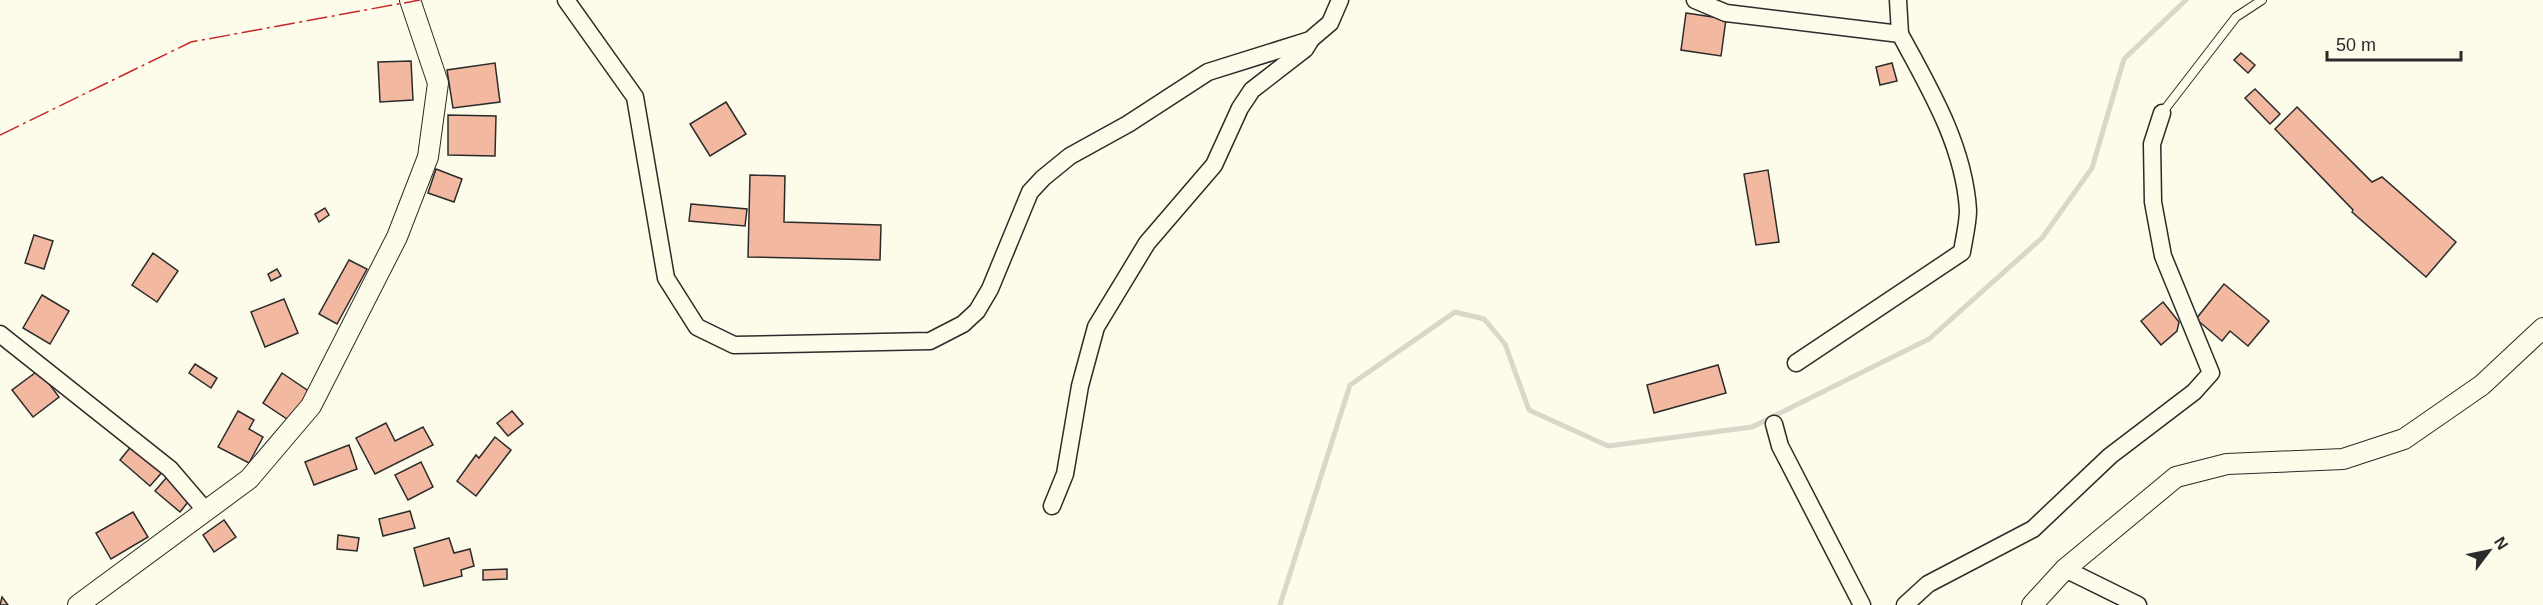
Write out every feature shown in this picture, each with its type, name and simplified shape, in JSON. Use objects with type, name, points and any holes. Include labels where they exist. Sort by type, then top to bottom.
[{"type":"street","points":[[78,605],[249,479],[311,405],[397,237],[428,157],[438,83],[410,0]]},
{"type":"street","points":[[566,0],[635,97],[666,278],[697,327],[734,345],[930,340],[963,324],[977,311],[990,289],[1030,192],[1070,156],[1128,124],[1208,72],[1310,40],[1330,23],[1340,0]]},
{"type":"street","points":[[1695,0],[1726,13],[1899,34]]},
{"type":"street","points":[[1796,363],[1962,252],[1968,212],[1959,156],[1929,87],[1899,34],[1898,0]]},
{"type":"street","points":[[1052,506],[1065,474],[1080,386],[1096,327],[1147,243],[1214,165],[1240,108],[1251,90],[1305,50],[1310,40]]},
{"type":"street","points":[[1905,605],[1928,584],[2033,529],[2110,456],[2194,392],[2211,373],[2163,256],[2153,202],[2152,144],[2163,113]]},
{"type":"street","points":[[2032,605],[2065,569],[2176,477],[2227,464],[2343,459],[2404,439],[2482,385],[2543,328]]},
{"type":"street","points":[[0,334],[170,469],[206,511]]},
{"type":"street","points":[[1774,424],[1780,446],[1862,605]]},
{"type":"street","points":[[2065,569],[2138,605]]},
{"type":"lane","points":[[2163,113],[2236,17],[2262,0]]},
{"type":"building","points":[[1686,13],[1726,19],[1721,56],[1681,50]]},
{"type":"building","points":[[2241,53],[2255,65],[2248,73],[2234,60]]},
{"type":"building","points":[[411,61],[413,100],[380,102],[378,62]]},
{"type":"building","points":[[495,63],[500,102],[453,108],[447,70]]},
{"type":"building","points":[[1892,63],[1897,81],[1880,85],[1876,67]]},
{"type":"building","points":[[2255,89],[2280,114],[2270,124],[2245,98]]},
{"type":"building","points":[[726,102],[746,134],[710,156],[690,124]]},
{"type":"building","points":[[2297,107],[2372,182],[2382,177],[2456,242],[2426,277],[2352,212],[2353,210],[2275,129]]},
{"type":"building","points":[[448,115],[496,116],[495,156],[448,155]]},
{"type":"building","points":[[436,169],[462,179],[454,202],[428,193]]},
{"type":"building","points":[[1768,170],[1779,242],[1756,245],[1744,174]]},
{"type":"building","points":[[750,175],[785,176],[784,222],[881,225],[880,260],[748,257]]},
{"type":"building","points":[[691,204],[747,209],[745,226],[689,221]]},
{"type":"building","points":[[325,208],[329,215],[319,222],[315,214]]},
{"type":"building","points":[[34,235],[53,241],[44,269],[25,263]]},
{"type":"building","points":[[153,253],[178,271],[157,302],[132,285]]},
{"type":"building","points":[[349,260],[367,269],[337,324],[319,314]]},
{"type":"building","points":[[277,269],[281,276],[271,281],[268,274]]},
{"type":"building","points":[[2224,284],[2269,321],[2248,346],[2230,331],[2222,341],[2196,319]]},
{"type":"building","points":[[42,295],[69,311],[50,344],[23,328]]},
{"type":"building","points":[[284,299],[298,333],[265,347],[251,312]]},
{"type":"building","points":[[2163,302],[2179,322],[2177,331],[2161,345],[2141,321]]},
{"type":"building","points":[[195,364],[217,378],[211,388],[189,373]]},
{"type":"building","points":[[1718,365],[1726,393],[1654,413],[1647,385]]},
{"type":"building","points":[[39,370],[59,397],[33,417],[12,390]]},
{"type":"building","points":[[282,373],[310,392],[290,421],[263,403]]},
{"type":"building","points":[[238,411],[254,420],[249,429],[263,437],[249,463],[218,447]]},
{"type":"building","points":[[512,411],[523,424],[508,436],[497,423]]},
{"type":"building","points":[[386,423],[395,441],[423,427],[433,445],[375,474],[356,438]]},
{"type":"building","points":[[495,437],[511,450],[476,496],[457,481],[476,455],[479,458]]},
{"type":"building","points":[[133,444],[164,470],[150,486],[120,460]]},
{"type":"building","points":[[349,445],[357,469],[314,485],[305,462]]},
{"type":"building","points":[[421,462],[433,487],[408,500],[395,475]]},
{"type":"building","points":[[167,477],[192,497],[180,512],[155,491]]},
{"type":"building","points":[[410,511],[415,528],[383,536],[379,519]]},
{"type":"building","points":[[133,512],[148,537],[111,559],[96,533]]},
{"type":"building","points":[[224,520],[236,537],[214,552],[203,535]]},
{"type":"building","points":[[338,535],[359,538],[357,551],[337,549]]},
{"type":"building","points":[[449,538],[454,553],[470,549],[474,566],[461,570],[462,576],[424,586],[414,548]]},
{"type":"building","points":[[507,569],[507,579],[483,580],[483,570]]},
{"type":"building","points":[[2,597],[8,605],[0,605]]},
{"type":"waterway","points":[[1280,605],[1350,385],[1455,312],[1484,319],[1505,344],[1529,410],[1608,446],[1752,427],[1929,339],[2042,238],[2092,168],[2124,59],[2186,0]]},
{"type":"power","points":[[0,135],[191,42],[420,0]]}]
